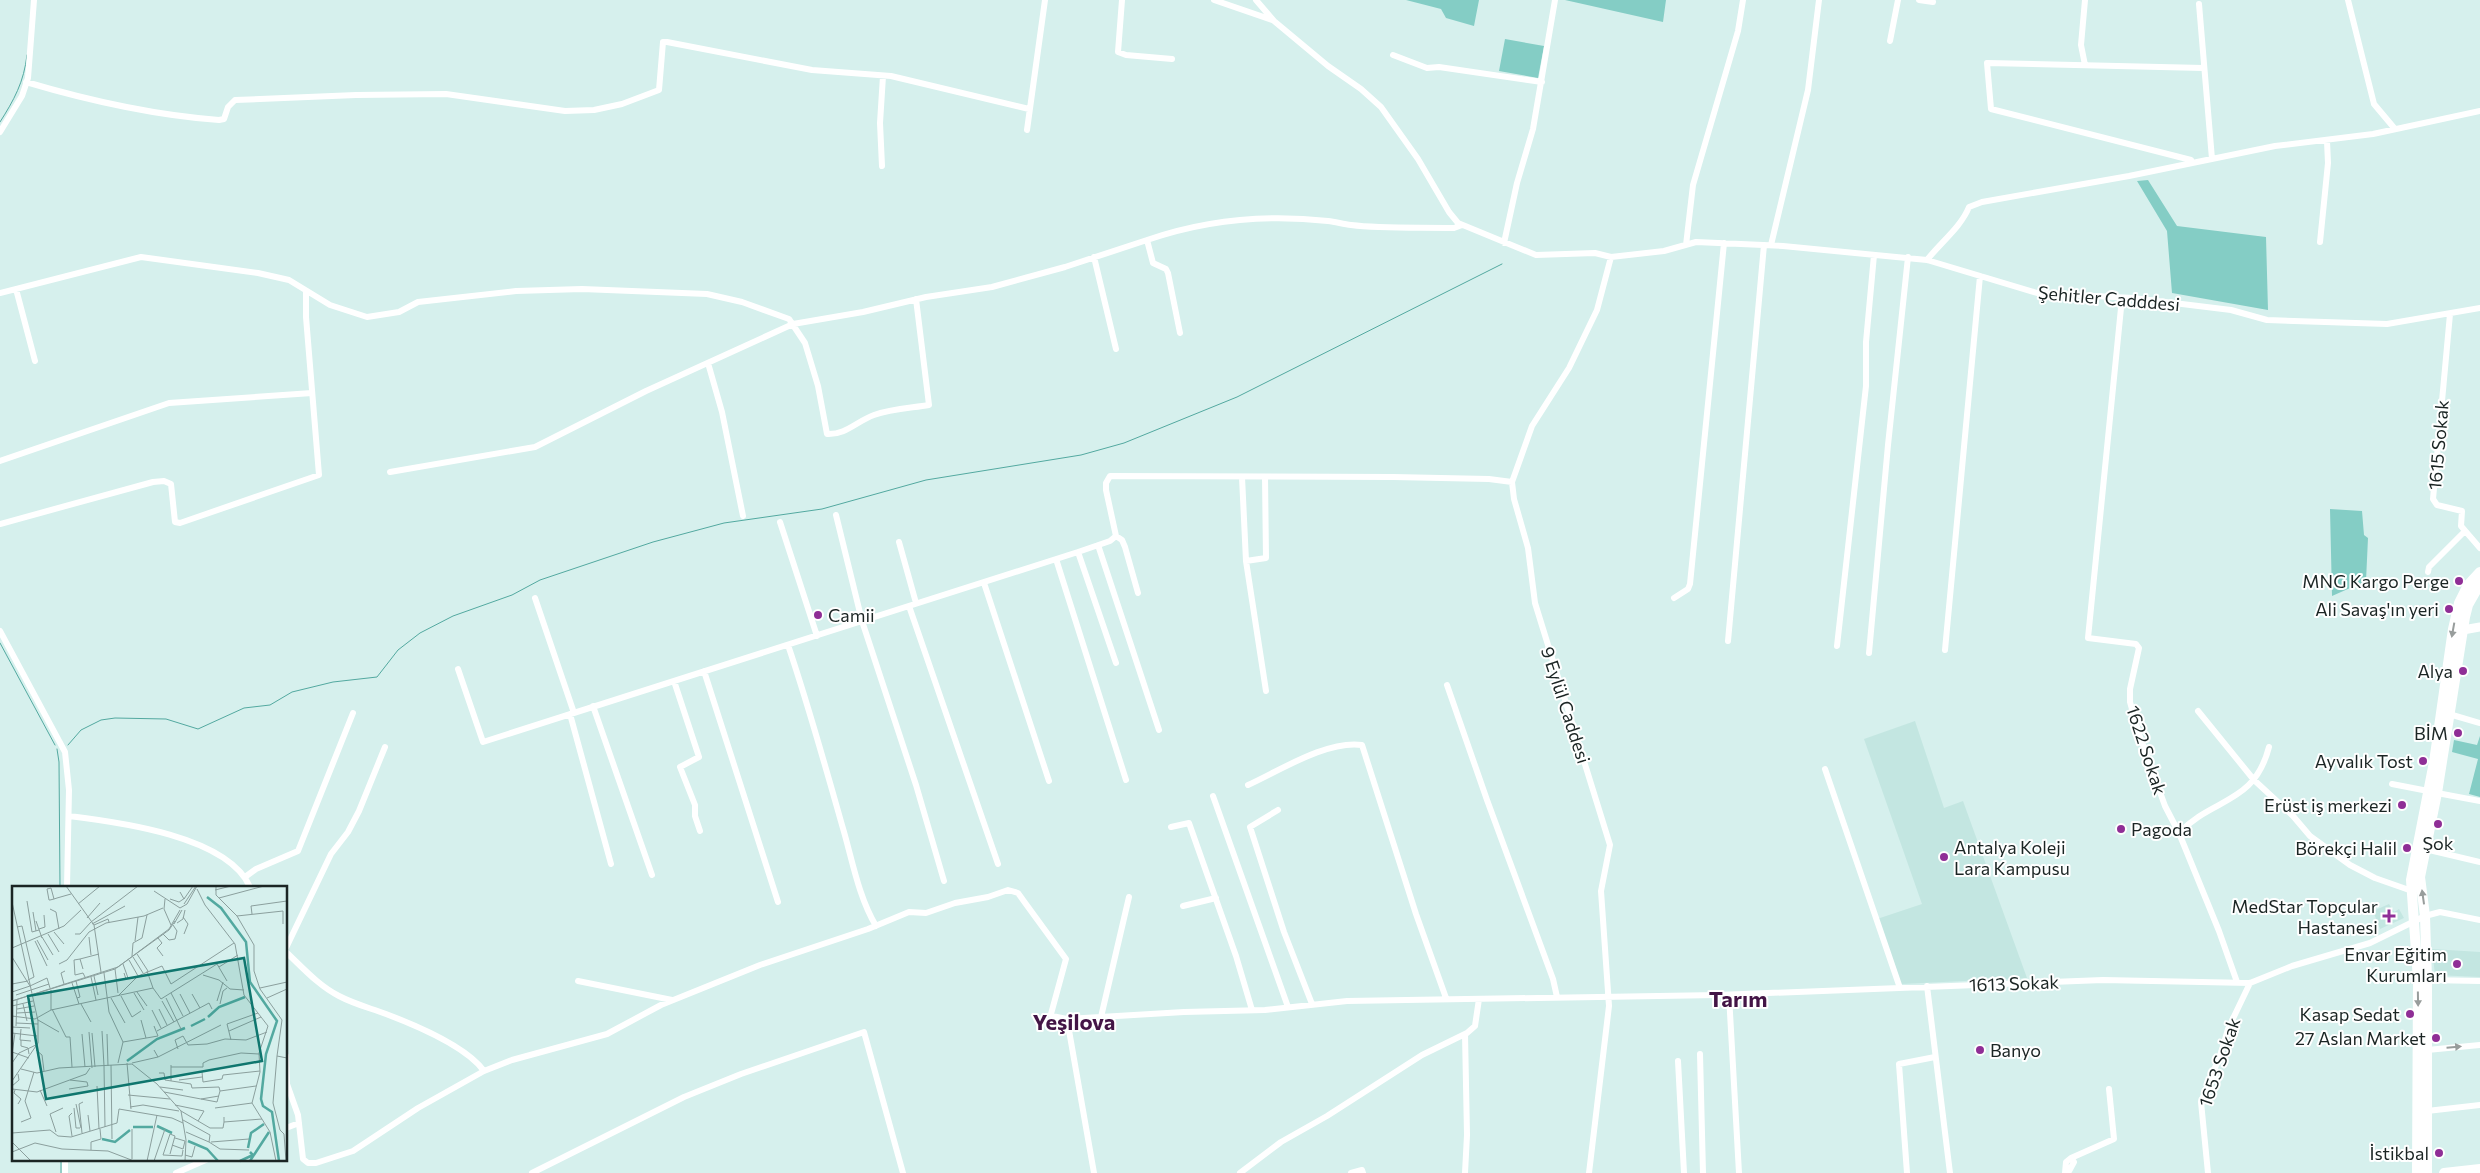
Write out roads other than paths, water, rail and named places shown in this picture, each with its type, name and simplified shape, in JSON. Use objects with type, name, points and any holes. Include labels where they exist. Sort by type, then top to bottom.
[{"type":"main road","points":[[2427,1173],[2428,980],[2425,916],[2420,882],[2453,629],[2463,594],[2480,572]]},
{"type":"main road","points":[[2417,1173],[2419,1050],[2412,923],[2412,867],[2433,792],[2450,714],[2468,605],[2480,584]]},
{"type":"main road","points":[[2444,1173],[2480,1169]]},
{"type":"street","points":[[0,132],[22,96],[26,82],[34,0]]},
{"type":"street","points":[[1027,130],[1045,0]]},
{"type":"street","points":[[1122,0],[1118,52],[1126,55],[1172,59]]},
{"type":"street","points":[[1214,0],[1274,21]]},
{"type":"street","points":[[390,472],[535,446],[793,324],[863,312],[916,299],[992,288],[1176,230],[1250,218],[1328,221],[1351,225],[1390,227],[1454,228],[1463,225],[1449,212],[1418,159],[1381,108],[1361,89],[1328,66],[1274,21],[1256,0]]},
{"type":"street","points":[[1504,243],[1517,183],[1533,129],[1555,0]]},
{"type":"street","points":[[1686,245],[1693,184],[1738,31],[1744,0]]},
{"type":"street","points":[[1728,641],[1768,245],[1808,90],[1819,0]]},
{"type":"street","points":[[1890,41],[1898,0]]},
{"type":"street","points":[[1919,0],[1933,2]]},
{"type":"street","points":[[2085,65],[2081,45],[2086,0]]},
{"type":"street","points":[[2348,0],[2374,104],[2395,129]]},
{"type":"street","points":[[2199,4],[2212,158]]},
{"type":"street","points":[[26,82],[110,106],[185,118],[219,120],[224,119],[228,107],[235,100],[356,95],[446,94],[565,111],[594,110],[622,104],[659,90],[663,42],[667,42],[812,70],[883,76],[1029,109]]},
{"type":"street","points":[[1394,55],[1426,68],[1447,68],[1542,82]]},
{"type":"street","points":[[2195,161],[1991,109],[1987,63],[2203,68]]},
{"type":"street","points":[[882,166],[880,123],[883,76]]},
{"type":"street","points":[[1927,260],[1946,236],[1964,220],[1969,207],[2010,196],[2128,176],[2195,161],[2275,146],[2327,141],[2480,111]]},
{"type":"street","points":[[2320,242],[2328,163],[2327,141]]},
{"type":"street","name":"Şehitler Cadddesi","points":[[1463,225],[1536,255],[1594,253],[1611,257],[1664,251],[1696,242],[1768,245],[1908,257],[1927,260],[2037,293],[2122,298],[2230,310],[2267,320],[2387,324],[2480,308]]},
{"type":"street","points":[[1147,240],[1153,263],[1166,269],[1168,273],[1180,333]]},
{"type":"street","points":[[1674,598],[1688,589],[1690,584],[1724,243]]},
{"type":"street","points":[[1837,646],[1866,386],[1866,342],[1874,255]]},
{"type":"street","points":[[0,293],[142,257],[258,273],[289,280],[306,291],[344,310],[367,317],[399,312],[418,302],[516,291],[582,289],[707,294],[772,311],[789,319],[805,343],[818,386],[827,434],[842,433],[874,415],[929,405],[916,299]]},
{"type":"street","points":[[1094,257],[1116,349]]},
{"type":"street","name":"9 Eylül Caddesi","points":[[1589,1173],[1609,998],[1601,891],[1610,845],[1535,603],[1528,548],[1514,499],[1512,482],[1532,426],[1569,368],[1593,318],[1611,257]]},
{"type":"street","points":[[1869,653],[1908,257]]},
{"type":"street","points":[[1945,650],[1980,276]]},
{"type":"street","points":[[16,289],[35,361]]},
{"type":"street","points":[[0,524],[154,482],[164,481],[171,484],[175,522],[180,523],[319,475],[306,291]]},
{"type":"street","name":"1622 Sokak","points":[[2122,298],[2088,638],[2136,644],[2139,648],[2130,677],[2130,702],[2156,782],[2220,931],[2237,982]]},
{"type":"street","name":"1615 Sokak","points":[[2450,314],[2432,499],[2437,505],[2462,511],[2461,526],[2480,548]]},
{"type":"street","points":[[708,363],[722,412],[743,516]]},
{"type":"street","points":[[0,461],[169,403],[312,393]]},
{"type":"street","points":[[1138,593],[1122,540],[1116,536],[1106,490],[1106,483],[1110,476],[1431,478],[1489,479],[1512,482]]},
{"type":"street","points":[[1242,477],[1246,560],[1266,691]]},
{"type":"street","points":[[1246,560],[1266,558],[1265,477]]},
{"type":"street","points":[[836,515],[862,621],[916,785],[944,881]]},
{"type":"street","points":[[780,522],[817,636]]},
{"type":"street","points":[[2428,572],[2429,567],[2465,531]]},
{"type":"street","points":[[458,669],[483,742],[788,646],[912,604],[984,583],[1098,545],[1116,536]]},
{"type":"street","points":[[899,542],[912,604],[998,864]]},
{"type":"street","points":[[1098,545],[1159,730]]},
{"type":"street","points":[[1078,552],[1116,663]]},
{"type":"street","points":[[1056,559],[1126,780]]},
{"type":"street","points":[[984,583],[1049,781]]},
{"type":"street","points":[[535,598],[572,713],[611,864]]},
{"type":"street","points":[[2463,630],[2480,627]]},
{"type":"street","points":[[0,632],[65,752],[68,766],[69,816],[67,886]]},
{"type":"street","points":[[788,646],[801,682],[856,874],[869,914],[876,926]]},
{"type":"street","points":[[704,671],[778,902]]},
{"type":"street","points":[[674,681],[699,757],[680,767],[695,805],[695,816],[700,831]]},
{"type":"street","points":[[1448,685],[1487,800],[1553,979],[1557,997]]},
{"type":"street","points":[[593,706],[652,875]]},
{"type":"street","points":[[2198,711],[2254,780],[2293,816],[2310,836],[2374,878],[2412,891]]},
{"type":"street","points":[[245,877],[256,869],[298,851],[353,713]]},
{"type":"street","points":[[2450,714],[2480,724]]},
{"type":"street","points":[[1248,785],[1300,758],[1346,746],[1362,745],[1416,914],[1446,998]]},
{"type":"street","points":[[288,944],[331,854],[348,832],[359,811],[385,747]]},
{"type":"street","points":[[2179,833],[2191,821],[2250,786],[2261,770],[2269,747]]},
{"type":"street","points":[[1825,769],[1900,988]]},
{"type":"street","points":[[2392,784],[2480,802]]},
{"type":"street","points":[[1213,796],[1288,1007]]},
{"type":"street","points":[[1278,810],[1250,827],[1284,932],[1312,1004]]},
{"type":"street","points":[[69,816],[183,838],[222,856],[245,877],[250,886]]},
{"type":"street","points":[[1171,827],[1189,823],[1216,898],[1252,1010]]},
{"type":"street","points":[[2425,850],[2480,862]]},
{"type":"street","points":[[288,1084],[299,1123],[303,1159],[308,1163],[316,1163],[343,1155],[364,1145],[418,1108],[484,1071],[512,1060],[607,1034],[672,1000],[760,965],[876,926],[909,912],[926,913],[955,903],[1012,890],[1023,900],[1066,959],[1051,1014],[1052,1016],[1067,1019],[1094,1173]]},
{"type":"street","points":[[1102,1018],[1129,897]]},
{"type":"street","points":[[1183,906],[1216,898]]},
{"type":"street","points":[[2425,916],[2440,912],[2480,920]]},
{"type":"street","name":"1613 Sokak","points":[[1067,1019],[1446,998],[1609,998],[1729,995],[2103,980],[2250,983],[2292,966],[2370,943],[2425,916]]},
{"type":"street","points":[[288,954],[338,996],[384,1013],[437,1038],[477,1062],[484,1071]]},
{"type":"street","points":[[2428,980],[2480,981]]},
{"type":"street","points":[[578,981],[672,1000]]},
{"type":"street","name":"1653 Sokak","points":[[2208,1173],[2200,1102],[2221,1053],[2228,1029],[2250,983]]},
{"type":"street","points":[[1927,986],[1950,1173]]},
{"type":"street","points":[[1729,995],[1739,1173]]},
{"type":"street","points":[[1240,1173],[1281,1142],[1327,1116],[1422,1056],[1465,1034],[1475,1026],[1479,999]]},
{"type":"street","points":[[532,1173],[684,1097],[741,1074],[864,1032],[903,1173]]},
{"type":"street","points":[[1465,1034],[1467,1117],[1465,1173]]},
{"type":"street","points":[[2427,1050],[2480,1045]]},
{"type":"street","points":[[1700,1054],[1704,1173]]},
{"type":"street","points":[[1907,1173],[1899,1064],[1936,1057]]},
{"type":"street","points":[[1678,1061],[1684,1173]]},
{"type":"street","points":[[2067,1173],[2073,1167],[2074,1162],[2071,1158],[2114,1139],[2109,1089]]},
{"type":"street","points":[[2427,1111],[2480,1105]]},
{"type":"street","points":[[288,1127],[299,1123]]},
{"type":"street","points":[[65,1160],[65,1173]]},
{"type":"street","points":[[176,1173],[206,1160]]},
{"type":"street","points":[[1351,1173],[1362,1170],[1363,1173]]},
{"type":"waterway","points":[[0,122],[18,90],[27,55]]},
{"type":"waterway","points":[[68,745],[81,730],[101,720],[115,718],[166,719],[198,729],[244,708],[270,705],[292,692],[333,682],[377,677],[398,650],[420,633],[453,616],[512,595],[540,580],[653,542],[724,523],[822,509],[926,480],[1081,455],[1124,443],[1237,397],[1502,264]]},
{"type":"waterway","points":[[0,643],[55,745]]},
{"type":"waterway","points":[[57,749],[59,762],[60,886]]},
{"type":"waterway","points":[[61,1160],[61,1173]]},
{"type":"place","name":"MNG Kargo Perge","points":[[2459,581]]},
{"type":"place","name":"Ali Savaş'ın yeri","points":[[2449,609]]},
{"type":"place","name":"Camii","points":[[818,615]]},
{"type":"place","name":"Alya","points":[[2463,671]]},
{"type":"place","name":"BİM","points":[[2458,733]]},
{"type":"place","name":"Ayvalık Tost","points":[[2423,761]]},
{"type":"place","name":"Erüst iş merkezi","points":[[2402,805]]},
{"type":"place","name":"Şok","points":[[2438,824]]},
{"type":"place","name":"Pagoda","points":[[2121,829]]},
{"type":"place","name":"Börekçi Halil","points":[[2407,848]]},
{"type":"place","name":"Antalya Koleji Lara Kampusu","points":[[1944,857]]},
{"type":"place","name":"MedStar Topçular Hastanesi","points":[[2389,916]]},
{"type":"place","name":"Envar Eğitim Kurumları","points":[[2457,964]]},
{"type":"place","name":"Kasap Sedat","points":[[2410,1014]]},
{"type":"place","name":"27 Aslan Market","points":[[2436,1038]]},
{"type":"place","name":"Banyo","points":[[1980,1050]]},
{"type":"place","name":"İstikbal","points":[[2439,1153]]},
{"type":"district","name":"Tarım","points":[[1738,998]]},
{"type":"district","name":"Yeşilova","points":[[1074,1021]]}]
